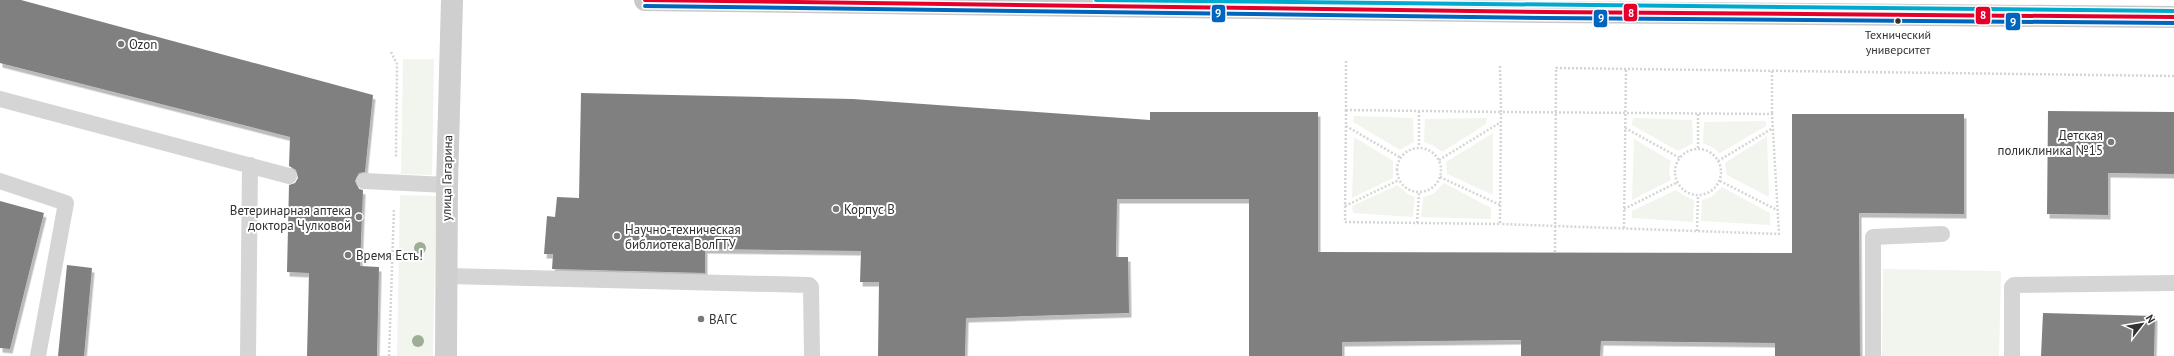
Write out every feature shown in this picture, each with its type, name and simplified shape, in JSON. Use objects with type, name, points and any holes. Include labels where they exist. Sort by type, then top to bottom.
[{"type":"main road","points":[[645,0],[1554,12],[2174,17]]},
{"type":"street","name":"улица Гагарина","points":[[446,356],[447,186],[452,0]]},
{"type":"lane","points":[[0,99],[289,176]]},
{"type":"lane","points":[[248,356],[250,165]]},
{"type":"lane","points":[[0,181],[66,203],[38,356]]},
{"type":"lane","points":[[364,181],[447,186]]},
{"type":"lane","points":[[1872,356],[1873,237],[1942,234]]},
{"type":"lane","points":[[446,276],[809,284],[811,287],[812,356]]},
{"type":"lane","points":[[2012,356],[2012,288],[2014,285],[2174,283]]},
{"type":"path","points":[[389,356],[395,183],[397,64],[391,52]]},
{"type":"path","points":[[1346,61],[1345,222],[1555,224],[1778,234],[1772,114],[1772,71]]},
{"type":"path","points":[[1500,66],[1500,224]]},
{"type":"path","points":[[1555,252],[1556,68],[2174,76]]},
{"type":"path","points":[[1624,228],[1626,68]]},
{"type":"path","points":[[1346,110],[1772,114]]},
{"type":"path","points":[[1419,111],[1420,147]]},
{"type":"path","points":[[1698,114],[1698,149]]},
{"type":"path","points":[[1439,160],[1501,122]]},
{"type":"path","points":[[1346,126],[1401,158]]},
{"type":"path","points":[[1625,128],[1680,158]]},
{"type":"path","points":[[1718,161],[1773,128]]},
{"type":"path","points":[[1420,147],[1428,149],[1439,160],[1442,170],[1435,186],[1428,191],[1410,191],[1403,186],[1399,180],[1397,170],[1401,158],[1411,149],[1420,147]]},
{"type":"path","points":[[1698,149],[1707,151],[1718,161],[1721,172],[1720,181],[1715,188],[1708,193],[1698,195],[1690,193],[1682,188],[1678,182],[1676,172],[1680,158],[1689,151],[1698,149]]},
{"type":"path","points":[[1440,177],[1500,205]]},
{"type":"path","points":[[1345,206],[1399,180]]},
{"type":"path","points":[[1720,181],[1777,210]]},
{"type":"path","points":[[1624,209],[1678,182]]},
{"type":"path","points":[[1418,223],[1419,192]]},
{"type":"path","points":[[1697,231],[1698,195]]},
{"type":"path","points":[[360,254],[393,255]]},
{"type":"shaded area","points":[[403,59],[434,59],[432,175],[401,174]]},
{"type":"shaded area","points":[[1354,116],[1413,118],[1414,142],[1400,150],[1353,122]]},
{"type":"shaded area","points":[[1487,118],[1486,124],[1442,152],[1434,146],[1424,142],[1425,119]]},
{"type":"shaded area","points":[[1633,118],[1692,120],[1693,143],[1678,151],[1632,125]]},
{"type":"shaded area","points":[[1766,121],[1766,126],[1720,153],[1703,143],[1704,122]]},
{"type":"shaded area","points":[[1493,133],[1493,195],[1447,174],[1446,162]]},
{"type":"shaded area","points":[[1767,136],[1769,197],[1727,175],[1725,163]]},
{"type":"shaded area","points":[[1354,137],[1393,161],[1393,178],[1352,198]]},
{"type":"shaded area","points":[[1634,139],[1671,161],[1669,171],[1671,180],[1632,200]]},
{"type":"shaded area","points":[[1444,183],[1491,208],[1491,219],[1421,217],[1423,197],[1433,194]]},
{"type":"shaded area","points":[[1397,185],[1408,194],[1415,197],[1413,217],[1353,213],[1352,206]]},
{"type":"shaded area","points":[[1722,187],[1770,213],[1770,225],[1701,221],[1702,200],[1711,197]]},
{"type":"shaded area","points":[[1676,190],[1694,200],[1693,222],[1632,218],[1632,211]]},
{"type":"shaded area","points":[[400,195],[436,196],[433,356],[397,356]]},
{"type":"shaded area","points":[[1883,269],[2001,271],[1999,356],[1882,356]]},
{"type":"building","points":[[0,0],[21,0],[373,95],[365,172],[359,173],[355,181],[359,189],[363,190],[360,266],[379,267],[377,356],[307,356],[309,273],[287,272],[289,185],[295,183],[298,178],[296,170],[289,166],[290,137],[0,63]]},
{"type":"building","points":[[581,93],[853,99],[1150,120],[1150,112],[1318,112],[1318,252],[1792,253],[1792,114],[1964,114],[1964,214],[1859,213],[1860,356],[1775,356],[1775,343],[1601,341],[1600,356],[1521,356],[1521,340],[1342,342],[1342,356],[1249,356],[1249,199],[1117,199],[1116,257],[1128,257],[1129,313],[966,318],[965,356],[878,356],[879,282],[860,282],[861,251],[705,249],[705,273],[552,269],[553,254],[544,254],[547,216],[555,217],[557,197],[579,198]]},
{"type":"building","name":"Детская поликлиника №15","points":[[2048,111],[2174,112],[2174,174],[2108,173],[2108,215],[2047,214]]},
{"type":"building","points":[[0,201],[44,213],[10,349],[0,348]]},
{"type":"building","points":[[67,265],[92,268],[84,356],[58,356]]},
{"type":"building","points":[[2043,313],[2155,316],[2154,356],[2041,356]]},
{"type":"transit line","name":"8","points":[[645,0],[1546,12],[2174,17]]},
{"type":"transit line","points":[[1096,0],[2174,11]]},
{"type":"transit line","name":"9","points":[[645,6],[1546,18],[2174,23]]},
{"type":"place","name":"Технический университет","points":[[1898,21]]},
{"type":"place","name":"Ozon","points":[[121,44]]},
{"type":"place","name":"Детская поликлиника №15","points":[[2111,142]]},
{"type":"place","name":"Корпус В","points":[[836,209]]},
{"type":"place","name":"Ветеринарная аптека доктора Чулковой","points":[[359,217]]},
{"type":"place","name":"Научно-техническая библиотека ВолГТУ","points":[[617,236]]},
{"type":"place","name":"Время Есть!","points":[[348,255]]},
{"type":"place","name":"ВАГС","points":[[701,319]]}]
